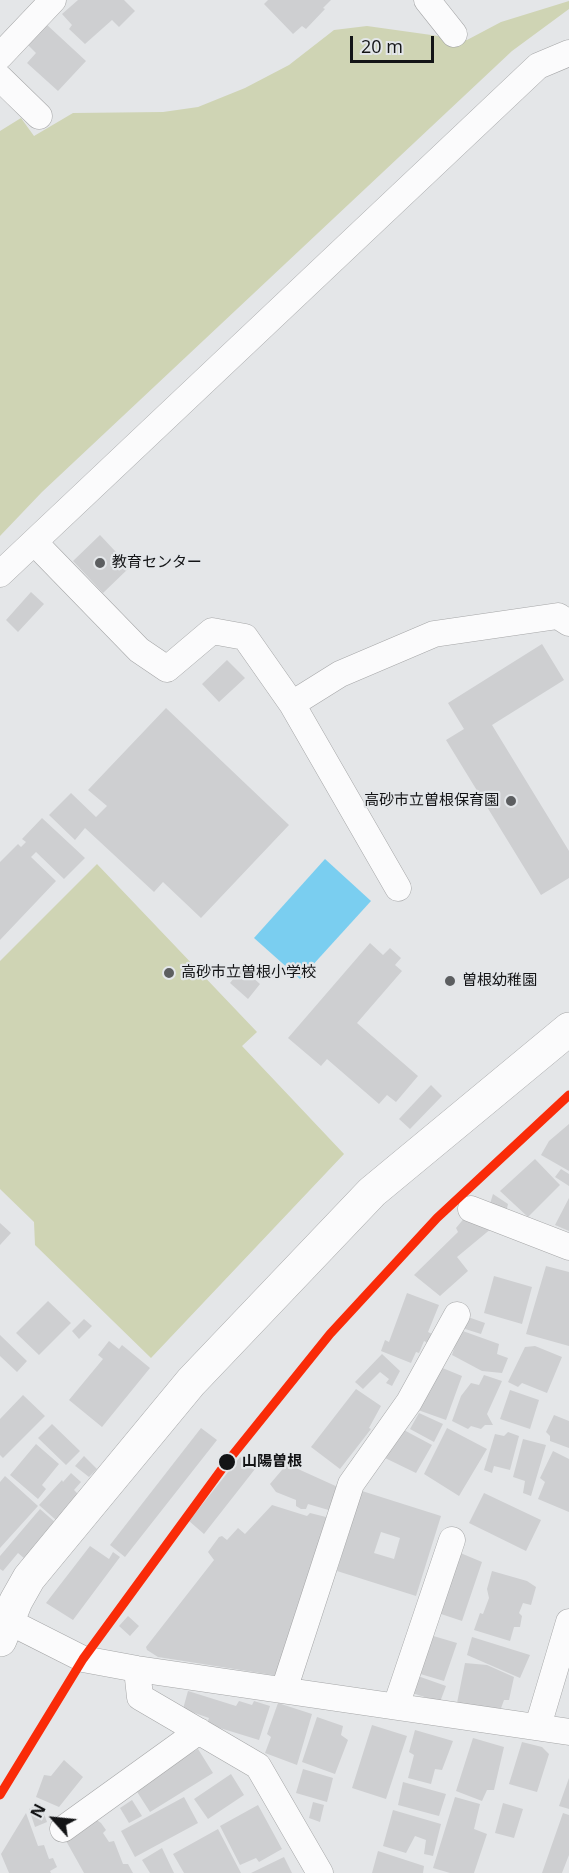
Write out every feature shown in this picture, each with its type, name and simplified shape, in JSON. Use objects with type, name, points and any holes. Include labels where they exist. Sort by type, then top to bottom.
[{"type":"street","points":[[0,56],[53,0]]},
{"type":"street","points":[[427,0],[454,34]]},
{"type":"street","points":[[0,574],[538,66],[569,53]]},
{"type":"street","points":[[0,78],[39,116]]},
{"type":"street","points":[[34,542],[140,650],[167,669],[212,631],[245,637],[292,704],[398,888]]},
{"type":"street","points":[[292,704],[340,674],[434,634],[558,616],[569,623]]},
{"type":"street","points":[[569,1029],[372,1192],[191,1382],[29,1578],[2,1626],[83,1659],[137,1669],[569,1731]]},
{"type":"street","points":[[471,1209],[569,1247]]},
{"type":"street","points":[[284,1690],[351,1484],[409,1402],[457,1315]]},
{"type":"street","points":[[396,1706],[452,1540]]},
{"type":"street","points":[[538,1726],[569,1622]]},
{"type":"street","points":[[137,1669],[140,1697],[258,1766],[320,1873]]},
{"type":"street","points":[[63,1829],[200,1731]]},
{"type":"green space","points":[[569,1],[569,9],[512,51],[42,492],[0,536],[0,131],[21,118],[34,136],[73,113],[163,112],[198,107],[245,88],[289,65],[334,30],[367,26],[467,40],[501,22]]},
{"type":"green space","points":[[97,864],[257,1032],[242,1046],[344,1154],[151,1358],[35,1245],[34,1222],[0,1189],[0,961]]},
{"type":"water","points":[[325,859],[371,901],[300,979],[254,938]]},
{"type":"building","points":[[78,0],[124,0],[135,11],[119,27],[112,20],[85,44],[69,29],[72,25],[62,14]]},
{"type":"building","points":[[268,0],[331,0],[306,29],[302,26],[293,34],[264,4]]},
{"type":"building","points":[[46,24],[86,61],[58,91],[27,63],[36,53],[26,43]]},
{"type":"building","points":[[100,535],[130,567],[103,593],[73,561]]},
{"type":"building","points":[[31,592],[44,604],[18,632],[6,620]]},
{"type":"building","points":[[542,644],[564,680],[492,725],[569,851],[569,878],[541,895],[446,740],[464,729],[448,703]]},
{"type":"building","points":[[227,660],[245,678],[219,702],[202,684]]},
{"type":"building","points":[[166,708],[289,825],[201,918],[163,882],[154,892],[85,828],[75,840],[49,815],[71,793],[96,817],[107,806],[88,790]]},
{"type":"building","points":[[42,818],[85,858],[64,879],[36,852],[31,857],[56,881],[0,940],[0,862],[18,844],[21,847],[26,842],[22,839]]},
{"type":"building","points":[[370,943],[383,955],[390,948],[401,958],[395,965],[402,971],[357,1023],[418,1076],[396,1102],[387,1095],[379,1104],[327,1059],[321,1066],[288,1038]]},
{"type":"building","points":[[242,968],[260,984],[248,999],[230,983]]},
{"type":"building","points":[[431,1085],[442,1096],[410,1129],[399,1119]]},
{"type":"building","points":[[569,1124],[569,1171],[541,1155],[549,1141]]},
{"type":"building","points":[[535,1159],[560,1185],[528,1217],[500,1191]]},
{"type":"building","points":[[561,1169],[569,1174],[569,1186],[555,1177]]},
{"type":"building","points":[[493,1194],[508,1204],[506,1213],[489,1207]]},
{"type":"building","points":[[569,1198],[569,1231],[555,1225]]},
{"type":"building","points":[[466,1216],[492,1228],[457,1257],[468,1271],[440,1296],[414,1275],[458,1232],[456,1228]]},
{"type":"building","points":[[0,1223],[11,1233],[0,1245]]},
{"type":"building","points":[[546,1266],[569,1272],[569,1346],[526,1334]]},
{"type":"building","points":[[494,1276],[532,1287],[522,1324],[484,1313]]},
{"type":"building","points":[[407,1293],[439,1305],[428,1332],[432,1334],[428,1343],[424,1341],[419,1353],[416,1352],[411,1363],[381,1351],[385,1340],[389,1342]]},
{"type":"building","points":[[48,1301],[71,1323],[39,1355],[16,1333]]},
{"type":"building","points":[[468,1317],[485,1323],[481,1334],[462,1328]]},
{"type":"building","points":[[84,1319],[92,1326],[79,1339],[72,1331]]},
{"type":"building","points":[[460,1330],[499,1344],[497,1354],[508,1358],[502,1373],[482,1371],[452,1355]]},
{"type":"building","points":[[0,1335],[27,1361],[17,1372],[0,1356]]},
{"type":"building","points":[[109,1341],[119,1349],[122,1345],[150,1368],[102,1427],[69,1400],[103,1359],[98,1355]]},
{"type":"building","points":[[535,1346],[562,1357],[547,1393],[522,1383],[518,1387],[508,1382],[525,1347]]},
{"type":"building","points":[[382,1354],[400,1371],[392,1386],[386,1383],[389,1379],[380,1372],[363,1389],[355,1382]]},
{"type":"building","points":[[440,1367],[462,1376],[446,1420],[418,1410],[425,1390],[430,1392]]},
{"type":"building","points":[[484,1375],[502,1381],[487,1414],[493,1425],[485,1425],[481,1429],[471,1426],[468,1429],[452,1421],[461,1396],[471,1383],[479,1385]]},
{"type":"building","points":[[356,1389],[381,1406],[369,1428],[371,1429],[340,1469],[311,1447]]},
{"type":"building","points":[[510,1390],[539,1400],[530,1429],[500,1419]]},
{"type":"building","points":[[23,1395],[45,1416],[3,1458],[0,1455],[0,1419]]},
{"type":"building","points":[[419,1413],[443,1424],[434,1442],[410,1429]]},
{"type":"building","points":[[554,1415],[569,1421],[569,1448],[550,1441],[550,1436],[546,1432]]},
{"type":"building","points":[[52,1424],[80,1451],[66,1465],[38,1438]]},
{"type":"building","points":[[201,1428],[217,1440],[125,1557],[110,1545]]},
{"type":"building","points":[[447,1428],[487,1449],[459,1496],[424,1474]]},
{"type":"building","points":[[402,1429],[432,1445],[416,1473],[383,1457]]},
{"type":"building","points":[[508,1432],[519,1436],[510,1470],[494,1466],[492,1473],[484,1470],[495,1434],[504,1436]]},
{"type":"building","points":[[523,1439],[546,1445],[531,1496],[523,1493],[525,1481],[513,1477]]},
{"type":"building","points":[[36,1444],[59,1464],[42,1485],[46,1489],[38,1499],[10,1475]]},
{"type":"building","points":[[553,1451],[569,1459],[569,1512],[538,1499],[545,1482],[540,1478]]},
{"type":"building","points":[[84,1456],[97,1469],[89,1477],[75,1466]]},
{"type":"building","points":[[240,1457],[255,1469],[204,1534],[189,1521]]},
{"type":"building","points":[[287,1464],[340,1488],[332,1511],[308,1504],[306,1509],[301,1509],[296,1506],[296,1500],[276,1492],[270,1484]]},
{"type":"building","points":[[71,1473],[81,1482],[74,1490],[80,1496],[57,1521],[39,1505]]},
{"type":"building","points":[[5,1476],[38,1506],[0,1548],[0,1482]]},
{"type":"building","points":[[362,1491],[441,1516],[416,1596],[337,1571]],"holes":[[[381,1532],[400,1538],[394,1559],[374,1553]]]},
{"type":"building","points":[[484,1493],[541,1520],[526,1551],[469,1523]]},
{"type":"building","points":[[272,1505],[307,1516],[310,1513],[326,1517],[328,1528],[279,1676],[158,1657],[147,1650],[146,1647],[214,1560],[208,1552],[219,1537],[222,1536],[227,1540],[238,1528],[245,1534]]},
{"type":"building","points":[[40,1509],[56,1523],[25,1559],[18,1553],[3,1571],[0,1569],[0,1556]]},
{"type":"building","points":[[90,1546],[109,1559],[113,1552],[120,1557],[73,1620],[46,1603]]},
{"type":"building","points":[[458,1552],[482,1562],[462,1621],[438,1613]]},
{"type":"building","points":[[492,1571],[527,1581],[536,1587],[531,1605],[523,1603],[519,1613],[522,1616],[520,1627],[514,1627],[510,1641],[474,1630],[489,1598],[487,1589]]},
{"type":"building","points":[[128,1616],[139,1626],[130,1636],[119,1626]]},
{"type":"building","points":[[430,1635],[457,1643],[444,1681],[417,1673]]},
{"type":"building","points":[[472,1637],[530,1655],[520,1678],[467,1655]]},
{"type":"building","points":[[465,1663],[487,1665],[514,1677],[509,1700],[504,1700],[500,1711],[457,1703]]},
{"type":"building","points":[[415,1675],[446,1686],[440,1702],[409,1692]]},
{"type":"building","points":[[188,1691],[236,1706],[239,1701],[252,1705],[254,1701],[270,1706],[259,1740],[207,1724],[209,1718],[183,1709]]},
{"type":"building","points":[[278,1703],[312,1714],[297,1765],[265,1753],[271,1737],[267,1734]]},
{"type":"building","points":[[317,1717],[343,1726],[341,1735],[348,1740],[335,1774],[302,1762]]},
{"type":"building","points":[[372,1725],[407,1736],[386,1799],[352,1788]]},
{"type":"building","points":[[415,1730],[453,1741],[442,1770],[435,1769],[431,1784],[408,1778],[414,1755],[409,1752]]},
{"type":"building","points":[[473,1738],[504,1747],[494,1790],[487,1790],[482,1801],[456,1791]]},
{"type":"building","points":[[522,1742],[542,1747],[549,1754],[537,1792],[509,1784]]},
{"type":"building","points":[[198,1749],[213,1773],[150,1812],[134,1787]]},
{"type":"building","points":[[64,1760],[83,1777],[59,1807],[36,1797],[44,1775],[51,1776]]},
{"type":"building","points":[[303,1769],[333,1778],[327,1802],[296,1793]]},
{"type":"building","points":[[231,1774],[244,1795],[208,1819],[194,1799]]},
{"type":"building","points":[[569,1778],[569,1809],[559,1806]]},
{"type":"building","points":[[403,1782],[446,1794],[439,1816],[398,1805]]},
{"type":"building","points":[[184,1797],[198,1823],[135,1857],[121,1831]]},
{"type":"building","points":[[455,1797],[480,1804],[474,1829],[487,1834],[474,1873],[450,1873],[433,1868]]},
{"type":"building","points":[[132,1800],[142,1816],[129,1823],[120,1808]]},
{"type":"building","points":[[313,1802],[324,1805],[320,1822],[309,1818]]},
{"type":"building","points":[[40,1803],[47,1822],[35,1827],[29,1809]]},
{"type":"building","points":[[503,1803],[523,1809],[514,1838],[495,1833]]},
{"type":"building","points":[[258,1805],[282,1849],[259,1862],[256,1858],[240,1865],[220,1826]]},
{"type":"building","points":[[393,1810],[441,1824],[433,1856],[424,1854],[426,1840],[415,1836],[406,1853],[383,1846]]},
{"type":"building","points":[[26,1813],[38,1846],[44,1845],[49,1859],[53,1858],[57,1867],[50,1871],[51,1873],[9,1873],[1,1854]]},
{"type":"building","points":[[563,1813],[569,1815],[569,1855],[562,1873],[542,1873]]},
{"type":"building","points":[[94,1818],[106,1830],[103,1833],[109,1842],[114,1841],[123,1864],[128,1864],[133,1873],[84,1873],[65,1839]]},
{"type":"building","points":[[218,1829],[241,1873],[184,1873],[173,1854]]},
{"type":"building","points":[[162,1848],[174,1873],[150,1873],[142,1860]]},
{"type":"building","points":[[378,1851],[424,1866],[423,1873],[372,1873]]},
{"type":"building","points":[[284,1857],[292,1873],[251,1873]]},
{"type":"transit line","points":[[0,1795],[83,1659],[227,1462],[330,1334],[437,1218],[569,1095]]},
{"type":"place","name":"教育センター","points":[[100,563]]},
{"type":"place","name":"高砂市立曽根保育園","points":[[511,801]]},
{"type":"place","name":"高砂市立曽根小学校","points":[[169,973]]},
{"type":"place","name":"曽根幼稚園","points":[[450,981]]},
{"type":"place","name":"山陽曽根","points":[[227,1462]]}]
